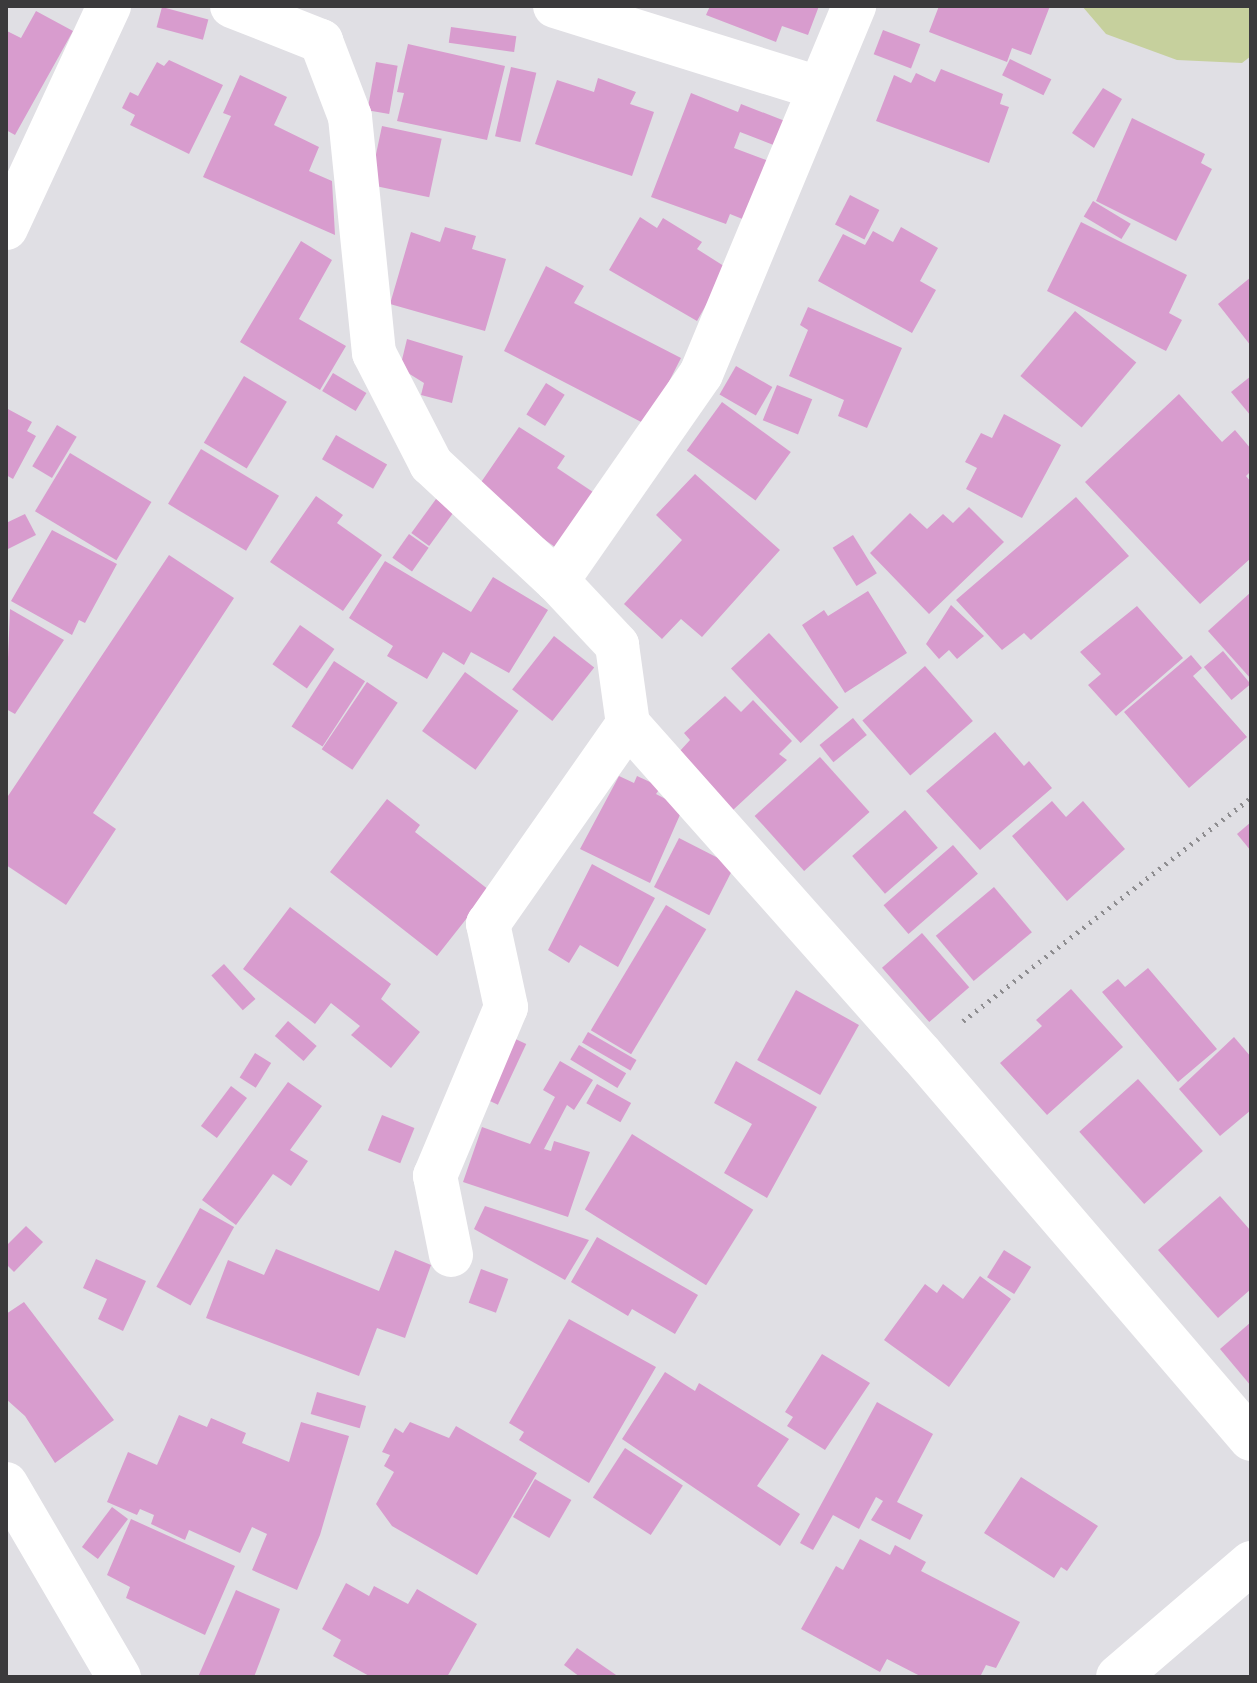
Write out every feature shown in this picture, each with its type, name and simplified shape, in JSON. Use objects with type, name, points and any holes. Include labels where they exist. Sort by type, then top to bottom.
[{"type":"street","points":[[6,228],[109,6]]},
{"type":"street","points":[[232,6],[321,41],[350,117],[374,353],[431,464],[557,581],[617,645],[628,724],[921,1054],[1251,1439]]},
{"type":"street","points":[[555,6],[819,88]]},
{"type":"street","points":[[557,581],[701,374],[854,6]]},
{"type":"street","points":[[451,1255],[435,1176],[506,1007],[488,924],[628,724]]},
{"type":"street","points":[[6,1484],[119,1677]]},
{"type":"street","points":[[1118,1677],[1251,1563]]},
{"type":"path","points":[[921,1054],[1251,798]]},
{"type":"green space","points":[[1082,6],[1251,6],[1251,56],[1242,63],[1177,60],[1106,34]]},
{"type":"building","points":[[710,6],[819,6],[808,35],[782,26],[776,42],[706,15]]},
{"type":"building","points":[[939,6],[1050,6],[1031,55],[1012,48],[1007,62],[929,32]]},
{"type":"building","points":[[162,7],[208,19],[203,40],[157,27]]},
{"type":"building","points":[[36,11],[73,31],[15,135],[6,130],[6,25],[7,31],[21,38]]},
{"type":"building","points":[[451,27],[516,36],[514,52],[449,43]]},
{"type":"building","points":[[883,30],[920,44],[911,69],[874,54]]},
{"type":"building","points":[[408,44],[505,66],[487,140],[397,121],[404,93],[397,92]]},
{"type":"building","points":[[1010,59],[1051,79],[1043,95],[1002,75]]},
{"type":"building","points":[[169,60],[223,85],[189,154],[130,125],[135,115],[122,108],[130,92],[138,96],[157,62],[164,66]]},
{"type":"building","points":[[376,62],[398,66],[389,114],[367,110]]},
{"type":"building","points":[[511,67],[536,73],[520,142],[495,136]]},
{"type":"building","points":[[941,69],[1003,94],[1000,104],[1009,107],[989,163],[876,121],[894,75],[911,83],[916,73],[935,82]]},
{"type":"building","points":[[240,75],[287,97],[274,125],[319,147],[309,171],[332,181],[335,235],[203,177],[231,116],[223,113]]},
{"type":"building","points":[[598,78],[636,92],[630,104],[654,112],[632,176],[535,144],[557,80],[594,92]]},
{"type":"building","points":[[1103,88],[1122,99],[1094,148],[1072,133]]},
{"type":"building","points":[[691,93],[738,112],[741,104],[785,121],[776,146],[740,132],[734,148],[769,161],[745,220],[730,214],[726,224],[651,197]]},
{"type":"building","points":[[1132,118],[1205,154],[1201,163],[1212,169],[1176,241],[1096,201]]},
{"type":"building","points":[[382,126],[442,139],[429,197],[370,185]]},
{"type":"building","points":[[850,195],[879,210],[864,239],[835,224]]},
{"type":"building","points":[[1093,201],[1131,224],[1121,239],[1084,216]]},
{"type":"building","points":[[640,217],[657,228],[663,218],[702,242],[697,249],[727,268],[697,321],[609,270]]},
{"type":"building","points":[[1081,222],[1187,275],[1169,313],[1182,320],[1166,351],[1047,291]]},
{"type":"building","points":[[445,227],[476,236],[472,249],[506,259],[485,331],[390,304],[411,232],[440,242]]},
{"type":"building","points":[[901,227],[938,248],[920,281],[936,290],[912,333],[818,281],[843,234],[865,245],[873,231],[893,242]]},
{"type":"building","points":[[301,241],[332,260],[299,319],[346,346],[320,390],[240,342]]},
{"type":"building","points":[[546,266],[584,286],[574,303],[681,358],[647,425],[504,351]]},
{"type":"building","points":[[1251,277],[1251,346],[1218,304]]},
{"type":"building","points":[[808,307],[902,348],[867,428],[838,416],[844,400],[789,376],[808,330],[800,325]]},
{"type":"building","points":[[1075,311],[1136,362],[1082,428],[1020,376]]},
{"type":"building","points":[[407,339],[463,356],[452,403],[421,395],[424,383],[400,368]]},
{"type":"building","points":[[736,366],[772,387],[756,416],[720,395]]},
{"type":"building","points":[[333,373],[366,393],[356,411],[322,391]]},
{"type":"building","points":[[244,376],[287,402],[247,469],[204,443]]},
{"type":"building","points":[[1251,376],[1251,416],[1231,392]]},
{"type":"building","points":[[546,383],[565,395],[545,426],[526,414]]},
{"type":"building","points":[[777,385],[812,399],[798,434],[763,420]]},
{"type":"building","points":[[1179,394],[1222,442],[1235,430],[1251,449],[1251,471],[1246,476],[1251,482],[1251,558],[1200,604],[1085,482]]},
{"type":"building","points":[[722,402],[791,452],[755,501],[687,451]]},
{"type":"building","points":[[6,408],[32,422],[27,431],[36,436],[13,479],[6,475]]},
{"type":"building","points":[[1004,414],[1061,445],[1022,518],[966,489],[977,468],[965,462],[981,433],[992,438]]},
{"type":"building","points":[[57,425],[77,437],[52,478],[32,466]]},
{"type":"building","points":[[519,427],[565,456],[557,468],[593,492],[555,547],[475,491]]},
{"type":"building","points":[[336,435],[387,464],[373,489],[322,459]]},
{"type":"building","points":[[201,449],[279,496],[246,551],[168,504]]},
{"type":"building","points":[[70,453],[151,502],[116,560],[35,511]]},
{"type":"building","points":[[695,474],[780,550],[702,637],[681,619],[662,639],[624,604],[682,540],[656,515]]},
{"type":"building","points":[[316,496],[343,515],[337,523],[382,555],[343,611],[270,562]]},
{"type":"building","points":[[1076,497],[1129,556],[1031,640],[1024,633],[1002,650],[956,600]]},
{"type":"building","points":[[436,499],[454,512],[429,546],[411,533]]},
{"type":"building","points":[[969,507],[1004,542],[929,614],[870,553],[910,513],[927,529],[943,514],[953,523]]},
{"type":"building","points":[[25,514],[36,535],[6,550],[6,523]]},
{"type":"building","points":[[52,530],[117,564],[85,623],[79,620],[72,635],[11,601]]},
{"type":"building","points":[[409,534],[429,548],[412,572],[392,558]]},
{"type":"building","points":[[853,535],[877,573],[856,586],[833,548]]},
{"type":"building","points":[[169,555],[234,598],[93,813],[116,829],[66,905],[6,865],[6,799]]},
{"type":"building","points":[[385,561],[471,612],[493,577],[548,610],[509,673],[471,652],[464,665],[443,652],[427,679],[387,656],[393,646],[349,618]]},
{"type":"building","points":[[868,591],[907,653],[845,693],[802,625],[824,610],[828,616]]},
{"type":"building","points":[[1251,592],[1251,679],[1208,631]]},
{"type":"building","points":[[951,605],[984,636],[957,659],[949,650],[939,659],[926,644]]},
{"type":"building","points":[[1137,606],[1183,658],[1116,716],[1088,685],[1101,674],[1080,652]]},
{"type":"building","points":[[10,609],[64,640],[15,714],[6,709]]},
{"type":"building","points":[[300,625],[334,649],[307,688],[272,664]]},
{"type":"building","points":[[769,633],[839,708],[801,743],[731,668]]},
{"type":"building","points":[[554,636],[594,667],[552,721],[512,690]]},
{"type":"building","points":[[1223,651],[1251,684],[1231,700],[1204,667]]},
{"type":"building","points":[[1191,655],[1202,668],[1193,676],[1247,737],[1189,788],[1124,712]]},
{"type":"building","points":[[334,661],[365,681],[323,747],[292,726]]},
{"type":"building","points":[[925,666],[973,721],[910,776],[862,720]]},
{"type":"building","points":[[465,672],[518,711],[475,770],[422,731]]},
{"type":"building","points":[[367,682],[398,703],[352,770],[322,749]]},
{"type":"building","points":[[725,696],[741,712],[753,700],[792,741],[779,754],[787,760],[733,810],[679,752],[690,740],[684,733]]},
{"type":"building","points":[[853,718],[867,735],[833,762],[820,745]]},
{"type":"building","points":[[995,732],[1024,766],[1029,761],[1052,788],[980,850],[926,791]]},
{"type":"building","points":[[820,757],[870,812],[804,871],[755,816]]},
{"type":"building","points":[[619,776],[634,783],[637,776],[661,787],[656,794],[683,808],[650,883],[580,849]]},
{"type":"building","points":[[387,799],[420,825],[415,832],[489,890],[437,956],[330,872]]},
{"type":"building","points":[[1052,801],[1066,817],[1083,801],[1125,849],[1067,901],[1012,836]]},
{"type":"building","points":[[905,810],[938,848],[885,894],[852,856]]},
{"type":"building","points":[[1251,822],[1251,851],[1237,834]]},
{"type":"building","points":[[679,838],[734,866],[709,915],[654,887]]},
{"type":"building","points":[[953,845],[978,874],[908,934],[884,905]]},
{"type":"building","points":[[592,864],[655,898],[618,967],[580,945],[569,963],[548,950]]},
{"type":"building","points":[[994,887],[1032,932],[974,981],[936,936]]},
{"type":"building","points":[[666,905],[706,929],[631,1054],[591,1030]]},
{"type":"building","points":[[290,907],[391,984],[381,999],[420,1032],[391,1068],[351,1035],[360,1026],[331,1003],[315,1024],[243,969]]},
{"type":"building","points":[[922,933],[969,987],[929,1022],[882,968]]},
{"type":"building","points":[[224,964],[255,999],[243,1010],[211,975]]},
{"type":"building","points":[[1148,968],[1217,1049],[1178,1082],[1102,992],[1118,979],[1125,987]]},
{"type":"building","points":[[1071,989],[1123,1047],[1047,1115],[1000,1063],[1042,1026],[1036,1020]]},
{"type":"building","points":[[796,990],[859,1025],[820,1095],[757,1060]]},
{"type":"building","points":[[288,1021],[317,1046],[304,1061],[275,1036]]},
{"type":"building","points":[[588,1032],[636,1060],[630,1070],[582,1042]]},
{"type":"building","points":[[509,1036],[526,1044],[498,1105],[481,1097]]},
{"type":"building","points":[[1234,1037],[1251,1057],[1251,1110],[1220,1136],[1179,1089]]},
{"type":"building","points":[[579,1045],[626,1073],[617,1088],[570,1060]]},
{"type":"building","points":[[255,1053],[271,1063],[256,1088],[240,1078]]},
{"type":"building","points":[[560,1061],[593,1080],[574,1110],[567,1105],[544,1149],[551,1151],[554,1141],[590,1152],[568,1217],[463,1182],[482,1127],[530,1144],[555,1097],[543,1090]]},
{"type":"building","points":[[736,1061],[817,1107],[767,1198],[724,1173],[752,1124],[714,1103]]},
{"type":"building","points":[[1138,1079],[1203,1151],[1144,1204],[1079,1132]]},
{"type":"building","points":[[288,1082],[322,1106],[290,1150],[308,1161],[291,1186],[273,1174],[236,1225],[202,1200]]},
{"type":"building","points":[[597,1084],[631,1103],[620,1122],[586,1103]]},
{"type":"building","points":[[231,1086],[247,1098],[217,1138],[201,1126]]},
{"type":"building","points":[[382,1115],[414,1128],[400,1163],[368,1150]]},
{"type":"building","points":[[632,1134],[753,1210],[706,1285],[585,1209]]},
{"type":"building","points":[[1220,1196],[1251,1231],[1251,1289],[1218,1318],[1158,1250]]},
{"type":"building","points":[[485,1206],[589,1240],[565,1280],[474,1229]]},
{"type":"building","points":[[200,1208],[234,1227],[190,1306],[156,1287]]},
{"type":"building","points":[[26,1226],[43,1242],[14,1272],[6,1264],[6,1246]]},
{"type":"building","points":[[597,1237],[698,1295],[675,1334],[632,1309],[628,1316],[571,1282]]},
{"type":"building","points":[[276,1249],[379,1291],[395,1250],[431,1265],[405,1338],[377,1328],[359,1376],[206,1318],[228,1260],[264,1275]]},
{"type":"building","points":[[1004,1250],[1031,1267],[1014,1294],[987,1277]]},
{"type":"building","points":[[96,1259],[146,1281],[123,1331],[98,1319],[107,1299],[83,1288]]},
{"type":"building","points":[[481,1269],[508,1279],[496,1313],[469,1303]]},
{"type":"building","points":[[980,1276],[1011,1299],[949,1387],[884,1340],[925,1284],[937,1293],[943,1284],[963,1299]]},
{"type":"building","points":[[24,1302],[114,1420],[55,1463],[25,1416],[6,1399],[6,1314]]},
{"type":"building","points":[[569,1319],[656,1367],[589,1483],[519,1440],[524,1432],[509,1423]]},
{"type":"building","points":[[1251,1322],[1251,1386],[1220,1349]]},
{"type":"building","points":[[822,1354],[870,1383],[825,1450],[787,1426],[793,1417],[785,1412]]},
{"type":"building","points":[[665,1372],[695,1391],[699,1383],[789,1439],[757,1486],[800,1514],[780,1546],[622,1439]]},
{"type":"building","points":[[317,1392],[366,1406],[360,1428],[311,1414]]},
{"type":"building","points":[[877,1402],[933,1434],[897,1502],[923,1515],[910,1540],[871,1520],[883,1501],[876,1497],[859,1529],[833,1515],[813,1550],[800,1543]]},
{"type":"building","points":[[179,1415],[207,1427],[211,1418],[246,1433],[242,1443],[289,1462],[301,1422],[349,1436],[320,1535],[297,1590],[252,1570],[267,1534],[252,1527],[240,1553],[189,1530],[185,1540],[151,1524],[154,1515],[140,1509],[137,1515],[107,1502],[128,1452],[157,1465]]},
{"type":"building","points":[[410,1422],[449,1438],[456,1426],[537,1473],[477,1575],[392,1526],[376,1504],[394,1472],[384,1466],[390,1455],[382,1452],[395,1428],[403,1433]]},
{"type":"building","points":[[625,1448],[683,1486],[651,1535],[593,1497]]},
{"type":"building","points":[[1021,1477],[1098,1526],[1067,1571],[1061,1567],[1054,1578],[984,1533]]},
{"type":"building","points":[[535,1479],[571,1500],[549,1538],[513,1517]]},
{"type":"building","points":[[112,1507],[128,1519],[98,1559],[82,1547]]},
{"type":"building","points":[[131,1519],[235,1566],[205,1635],[126,1598],[130,1587],[107,1575]]},
{"type":"building","points":[[860,1539],[890,1555],[895,1545],[926,1562],[921,1571],[1020,1622],[996,1668],[986,1665],[980,1677],[922,1677],[887,1659],[880,1672],[801,1629],[836,1566],[843,1570]]},
{"type":"building","points":[[346,1583],[369,1596],[374,1586],[408,1604],[417,1589],[477,1624],[447,1677],[371,1677],[333,1656],[341,1640],[322,1629]]},
{"type":"building","points":[[236,1590],[280,1609],[254,1677],[198,1677]]},
{"type":"building","points":[[577,1648],[619,1677],[580,1677],[564,1665]]}]
